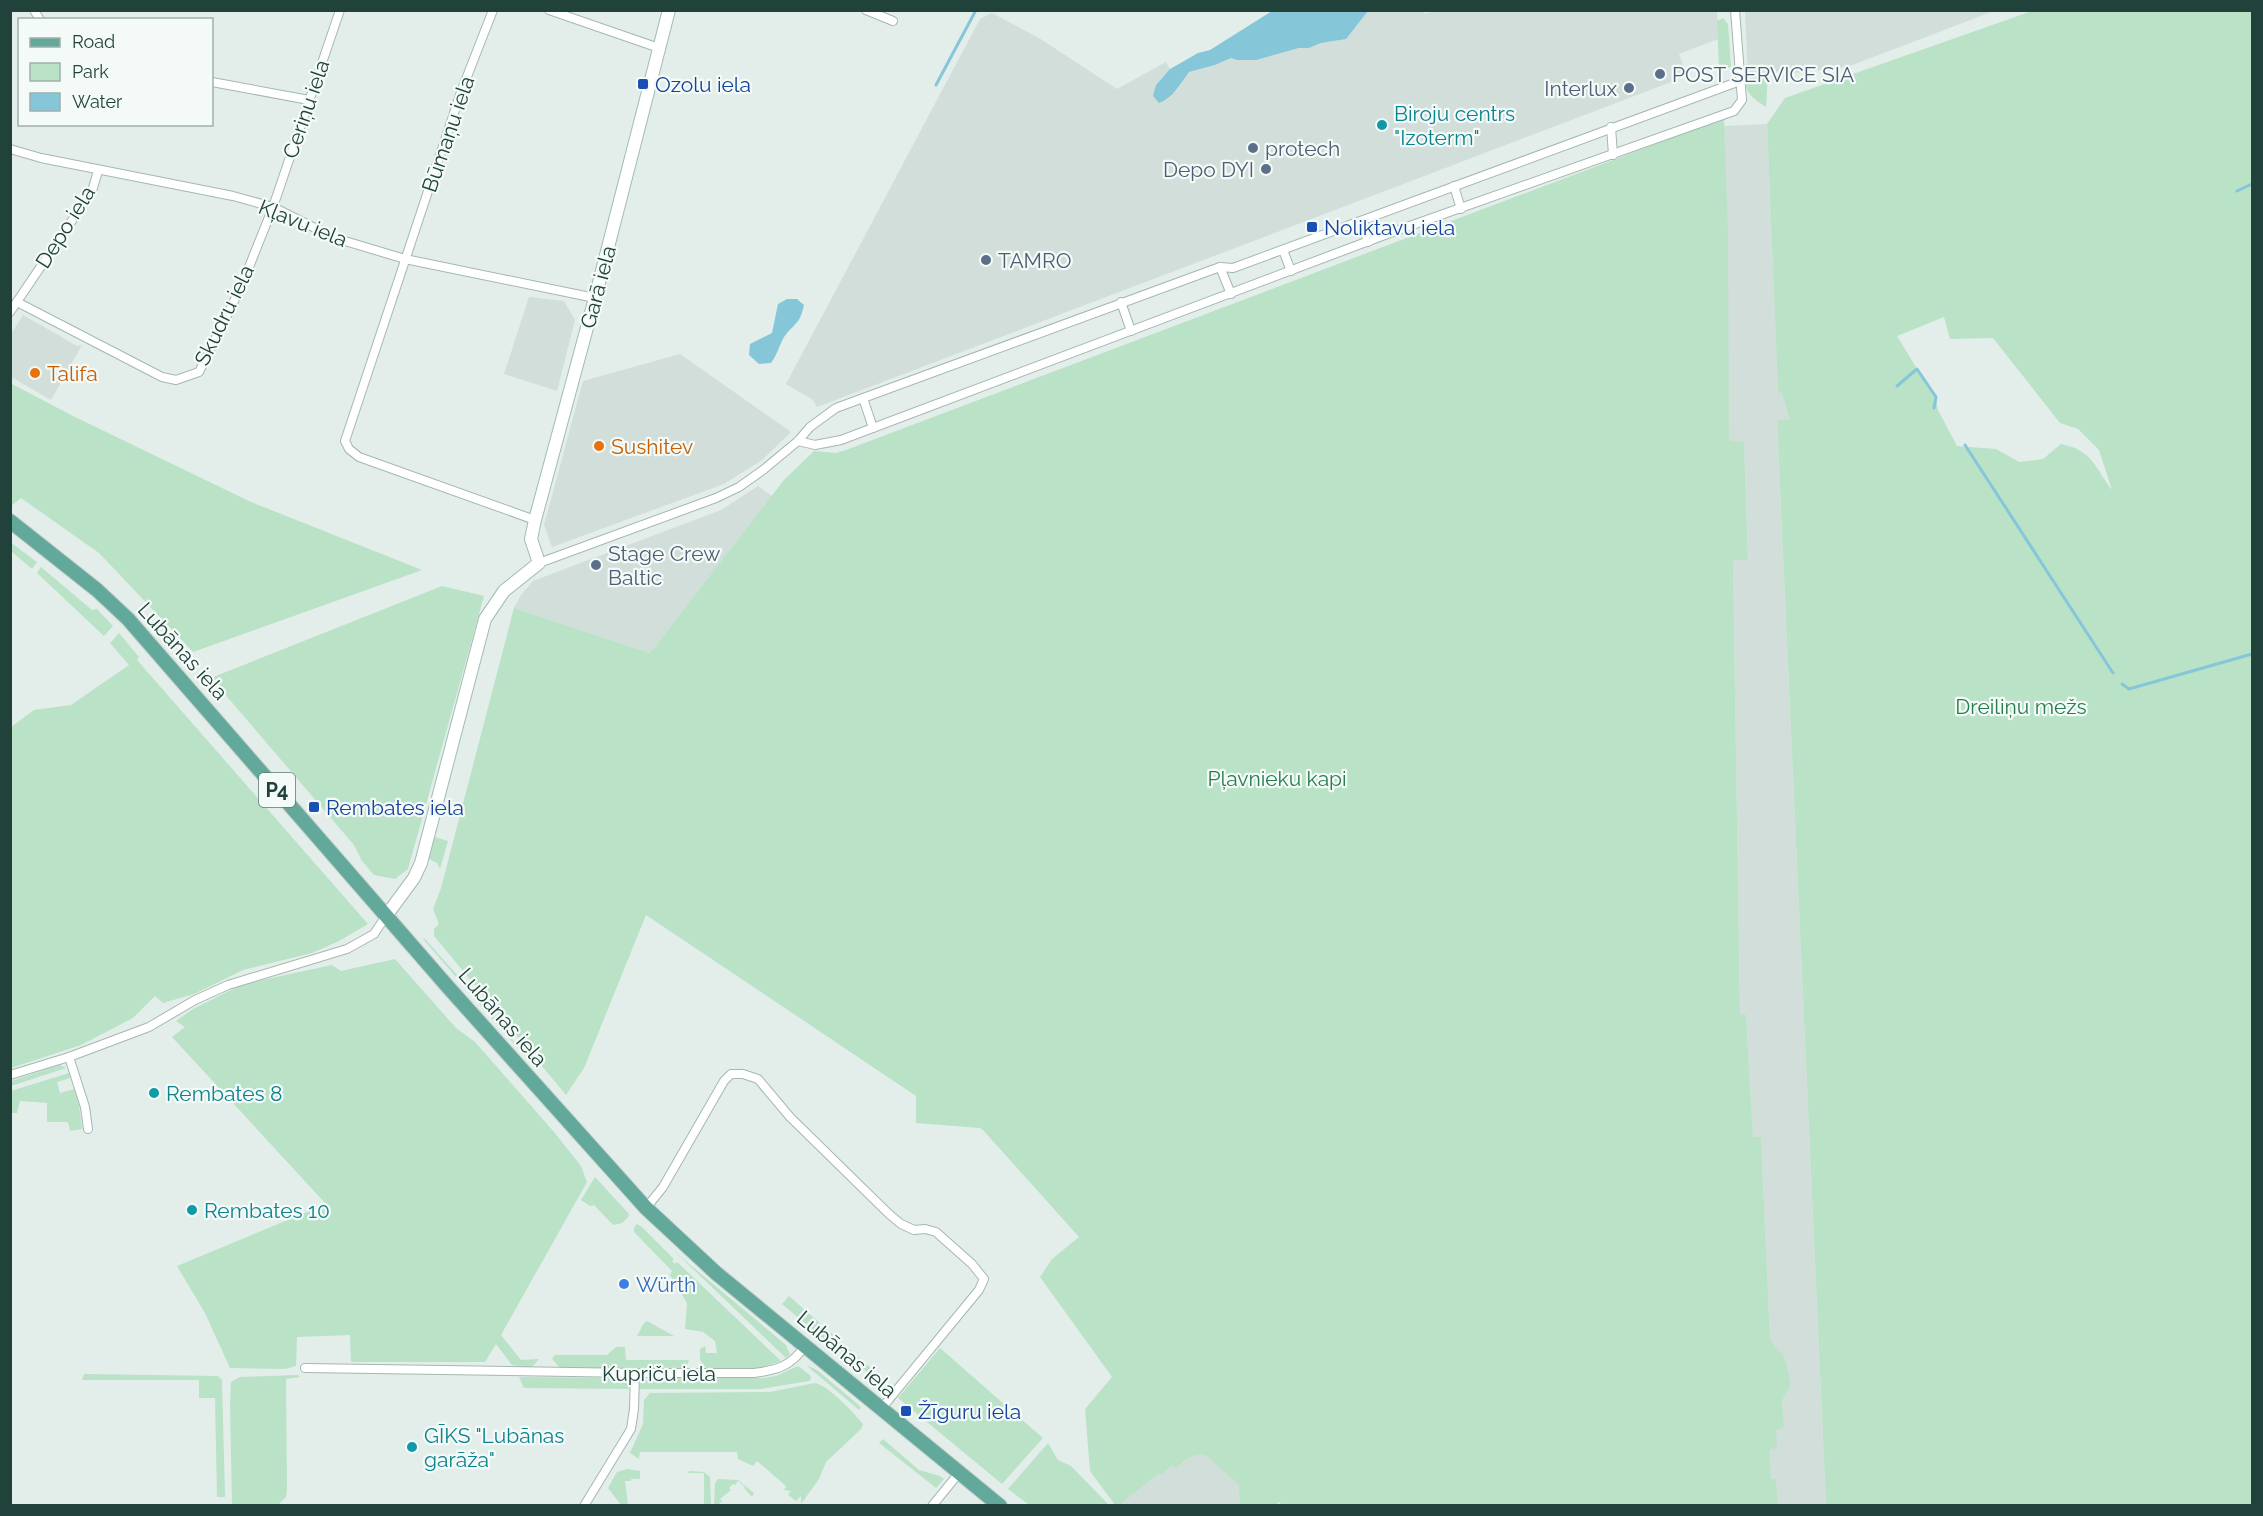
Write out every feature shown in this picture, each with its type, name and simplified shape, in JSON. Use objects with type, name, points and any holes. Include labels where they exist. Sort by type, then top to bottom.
[{"type":"main road","name":"Lubānas iela","points":[[10,521],[97,590],[128,619],[646,1208],[691,1251],[1000,1506]]},
{"type":"street","name":"Ceriņu iela","points":[[273,207],[339,10]]},
{"type":"street","name":"Būmaņu iela","points":[[493,10],[461,92],[345,441],[349,449],[360,457],[535,520]]},
{"type":"street","points":[[549,10],[660,48]]},
{"type":"street","name":"Garā iela","points":[[539,562],[531,539],[535,520],[669,10]]},
{"type":"street","points":[[866,10],[893,21]]},
{"type":"street","points":[[798,441],[815,445],[841,440],[1368,242],[1734,111],[1742,100],[1735,10]]},
{"type":"street","points":[[10,1075],[69,1057],[149,1027],[195,1000],[228,985],[347,949],[374,934],[414,878],[421,863],[485,619],[504,591],[539,562],[716,498],[739,487],[764,470],[798,441],[810,427],[836,408],[1220,267],[1233,268],[1283,250],[1740,81]]},
{"type":"street","points":[[213,82],[309,100]]},
{"type":"street","points":[[1611,128],[1613,155]]},
{"type":"street","name":"Kļavu iela","points":[[10,149],[98,171],[233,196],[273,207],[336,238],[405,259],[595,298]]},
{"type":"street","name":"Depo iela","points":[[10,312],[92,191],[98,171]]},
{"type":"street","points":[[1454,186],[1461,209]]},
{"type":"street","name":"Skudru iela","points":[[17,302],[162,377],[176,380],[199,372],[242,287],[273,207]]},
{"type":"street","points":[[1361,221],[1368,242]]},
{"type":"street","points":[[1283,250],[1291,271]]},
{"type":"street","points":[[1220,267],[1231,294]]},
{"type":"street","points":[[1121,302],[1131,331]]},
{"type":"street","points":[[863,398],[873,428]]},
{"type":"street","points":[[69,1057],[85,1107],[88,1129]]},
{"type":"street","points":[[646,1208],[669,1177],[724,1081],[731,1074],[743,1074],[758,1079],[790,1117],[889,1214],[901,1224],[914,1230],[925,1229],[936,1232],[972,1264],[984,1278],[979,1290],[881,1409]]},
{"type":"street","name":"Kupriču iela","points":[[305,1368],[635,1373],[769,1371],[793,1362],[805,1346]]},
{"type":"street","points":[[584,1506],[631,1429],[635,1373]]},
{"type":"street","points":[[932,1506],[959,1473]]},
{"type":"shaded area","points":[[1423,10],[1425,14],[1435,10],[1717,11],[1718,39],[1679,54],[1687,76],[817,407],[813,400],[786,384],[980,19],[992,13],[1039,38],[1117,89],[1166,62],[1170,69],[1156,85],[1175,92],[1189,72],[1231,58],[1256,59],[1345,39],[1368,11]]},
{"type":"shaded area","points":[[1745,11],[1994,11],[1847,67],[1748,78]]},
{"type":"shaded area","points":[[1767,124],[1778,392],[1782,391],[1789,420],[1777,422],[1826,1505],[1778,1505],[1776,1480],[1771,1479],[1770,1449],[1775,1429],[1784,1427],[1782,1401],[1791,1384],[1785,1358],[1770,1341],[1761,1138],[1753,1138],[1746,1015],[1740,1015],[1733,560],[1748,559],[1744,442],[1729,440],[1724,126]]},
{"type":"shaded area","points":[[529,297],[564,301],[575,320],[557,391],[504,374]]},
{"type":"shaded area","points":[[23,315],[77,346],[82,345],[51,400],[11,377],[11,334]]},
{"type":"shaded area","points":[[680,354],[791,432],[762,460],[724,484],[552,547],[544,525],[583,381]]},
{"type":"shaded area","points":[[758,486],[772,496],[650,653],[514,608],[533,581],[721,510]]},
{"type":"shaded area","points":[[1204,1451],[1242,1485],[1244,1506],[1114,1506],[1116,1498],[1153,1468]]},
{"type":"green space","name":"Dreiliņu mežs","points":[[2032,11],[2252,11],[2252,1505],[1826,1505],[1777,421],[1789,419],[1782,392],[1778,393],[1767,124],[1785,98]],"holes":[[[1944,317],[1950,339],[1993,338],[2060,423],[2078,429],[2099,450],[2112,490],[2092,461],[2072,447],[2061,444],[2043,459],[2019,462],[1996,449],[1957,446],[1938,410],[1936,400],[1897,336]]]},
{"type":"green space","points":[[1723,18],[1728,24],[1731,67],[1719,70],[1717,21]]},
{"type":"green space","points":[[1748,64],[1748,78],[1768,76],[1766,107],[1748,90],[1744,65]]},
{"type":"green space","name":"Pļavnieku kapi","points":[[1724,118],[1728,236],[1729,440],[1744,442],[1748,560],[1733,560],[1740,1014],[1746,1015],[1753,1137],[1761,1137],[1770,1340],[1785,1358],[1791,1384],[1782,1401],[1784,1427],[1776,1430],[1777,1448],[1770,1449],[1771,1479],[1776,1479],[1778,1505],[1283,1506],[1279,1502],[1276,1505],[1240,1505],[1239,1485],[1207,1456],[1198,1455],[1190,1457],[1176,1468],[1172,1465],[1119,1505],[1115,1505],[1090,1471],[1085,1409],[1112,1377],[1040,1277],[1052,1259],[1079,1237],[982,1129],[916,1123],[916,1096],[646,915],[584,1068],[566,1095],[434,936],[434,929],[439,924],[433,909],[441,888],[514,608],[650,653],[784,480],[814,451],[836,453],[846,450]]},
{"type":"green space","points":[[10,383],[251,502],[422,570],[193,652],[99,553],[21,498],[11,506]]},
{"type":"green space","points":[[10,542],[37,562],[32,569],[11,551]]},
{"type":"green space","points":[[41,567],[92,610],[97,609],[113,626],[104,636],[37,573]]},
{"type":"green space","points":[[442,586],[484,596],[408,869],[395,879],[374,875],[362,861],[354,845],[211,678]]},
{"type":"green space","points":[[119,633],[139,657],[137,660],[368,924],[312,953],[243,970],[194,994],[163,1003],[155,996],[133,1018],[81,1045],[11,1068],[11,727],[34,710],[71,705],[129,665],[110,643]]},
{"type":"green space","points":[[435,837],[448,841],[440,869],[437,863],[429,859]]},
{"type":"green space","points":[[423,939],[483,1004],[530,1062]]},
{"type":"green space","points":[[395,959],[456,1028],[475,1042],[554,1132],[581,1166],[587,1182],[501,1335],[521,1360],[539,1359],[531,1368],[512,1365],[496,1344],[485,1362],[351,1362],[350,1335],[297,1337],[296,1366],[285,1369],[230,1368],[205,1313],[177,1266],[326,1204],[172,1037],[185,1027],[176,1021],[193,1009],[243,984],[332,965],[341,971]]},
{"type":"green space","points":[[60,1065],[66,1068],[11,1086],[11,1081]]},
{"type":"green space","points":[[69,1073],[70,1078],[57,1082],[60,1093],[74,1089],[82,1129],[70,1131],[68,1122],[47,1122],[47,1103],[20,1101],[17,1113],[11,1113],[11,1091]]},
{"type":"green space","points":[[595,1177],[628,1213],[629,1216],[622,1223],[613,1225],[594,1205],[590,1206],[581,1200]]},
{"type":"green space","points":[[637,1224],[674,1259],[672,1261],[675,1264],[677,1262],[781,1361],[758,1369],[706,1368],[700,1360],[700,1349],[705,1346],[706,1353],[717,1353],[715,1341],[703,1332],[685,1329],[687,1303],[670,1275],[672,1271],[634,1232]]},
{"type":"green space","points":[[646,1224],[682,1258],[786,1345],[790,1354],[786,1358]]},
{"type":"green space","points":[[789,1296],[881,1377],[887,1384],[888,1391],[846,1353],[836,1349],[782,1304]]},
{"type":"green space","points":[[647,1321],[674,1336],[637,1336]]},
{"type":"green space","points":[[616,1347],[625,1347],[626,1360],[689,1360],[687,1366],[683,1368],[561,1369],[552,1359],[555,1355],[607,1355]]},
{"type":"green space","points":[[940,1348],[1043,1438],[1002,1484],[898,1398]]},
{"type":"green space","points":[[806,1365],[817,1370],[861,1407],[859,1410]]},
{"type":"green space","points":[[798,1366],[810,1375],[809,1381],[761,1389],[639,1389],[640,1383],[651,1378],[764,1378],[776,1376]]},
{"type":"green space","points":[[84,1374],[218,1376],[222,1380],[225,1497],[217,1497],[215,1398],[199,1398],[199,1380],[82,1380]]},
{"type":"green space","points":[[298,1375],[300,1377],[286,1379],[286,1497],[278,1505],[232,1505],[231,1382],[240,1377]]},
{"type":"green space","points":[[519,1377],[622,1378],[626,1380],[629,1389],[524,1388]]},
{"type":"green space","points":[[815,1383],[834,1394],[863,1424],[861,1429],[826,1462],[819,1479],[801,1504],[801,1496],[796,1501],[788,1495],[791,1491],[784,1490],[786,1486],[757,1461],[753,1466],[738,1459],[737,1452],[640,1452],[639,1459],[630,1453],[643,1424],[644,1400],[650,1393],[770,1392]]},
{"type":"green space","points":[[883,1439],[919,1470],[944,1479],[936,1488],[879,1443]]},
{"type":"green space","points":[[1048,1443],[1058,1460],[1071,1466],[1109,1505],[1029,1505],[1008,1489]]},
{"type":"green space","points":[[627,1469],[640,1471],[640,1479],[625,1481],[628,1505],[621,1505],[608,1488],[617,1472]]},
{"type":"green space","points":[[689,1471],[704,1472],[710,1477],[711,1505],[704,1505],[704,1473],[688,1473]]},
{"type":"green space","points":[[718,1479],[738,1480],[754,1493],[752,1497],[738,1481],[729,1488],[731,1490],[720,1499],[722,1501],[718,1505],[714,1505],[715,1483]]},
{"type":"water","points":[[1272,11],[1368,11],[1346,39],[1321,43],[1309,48],[1299,48],[1256,60],[1231,58],[1189,72],[1176,90],[1164,101],[1159,103],[1153,96],[1156,85],[1170,69],[1198,53],[1210,50]]},
{"type":"water","points":[[787,299],[797,299],[804,305],[801,315],[785,336],[771,363],[759,364],[749,355],[750,344],[772,333],[778,304]]},
{"type":"waterway","points":[[936,85],[976,10]]},
{"type":"waterway","points":[[2237,191],[2252,184]]},
{"type":"waterway","points":[[1897,386],[1917,369],[1936,397],[1934,408]]},
{"type":"waterway","points":[[1965,445],[2113,673]]},
{"type":"waterway","points":[[2122,684],[2129,689],[2252,654]]},
{"type":"place","name":"POST SERVICE SIA","points":[[1660,74]]},
{"type":"place","name":"Ozolu iela","points":[[643,84]]},
{"type":"place","name":"Interlux","points":[[1629,88]]},
{"type":"place","name":"Biroju centrs \"Izoterm\"","points":[[1382,125]]},
{"type":"place","name":"protech","points":[[1253,148]]},
{"type":"place","name":"Depo DYI","points":[[1266,169]]},
{"type":"place","name":"Noliktavu iela","points":[[1312,227]]},
{"type":"place","name":"TAMRO","points":[[986,260]]},
{"type":"place","name":"Talifa","points":[[35,373]]},
{"type":"place","name":"Sushitev","points":[[599,446]]},
{"type":"place","name":"Stage Crew Baltic","points":[[596,565]]},
{"type":"place","name":"Rembates iela","points":[[314,807]]},
{"type":"place","name":"Rembates 8","points":[[154,1093]]},
{"type":"place","name":"Rembates 10","points":[[192,1210]]},
{"type":"place","name":"Würth","points":[[624,1284]]},
{"type":"place","name":"Žīguru iela","points":[[906,1411]]},
{"type":"place","name":"GĪKS \"Lubānas garāža\"","points":[[412,1447]]}]
